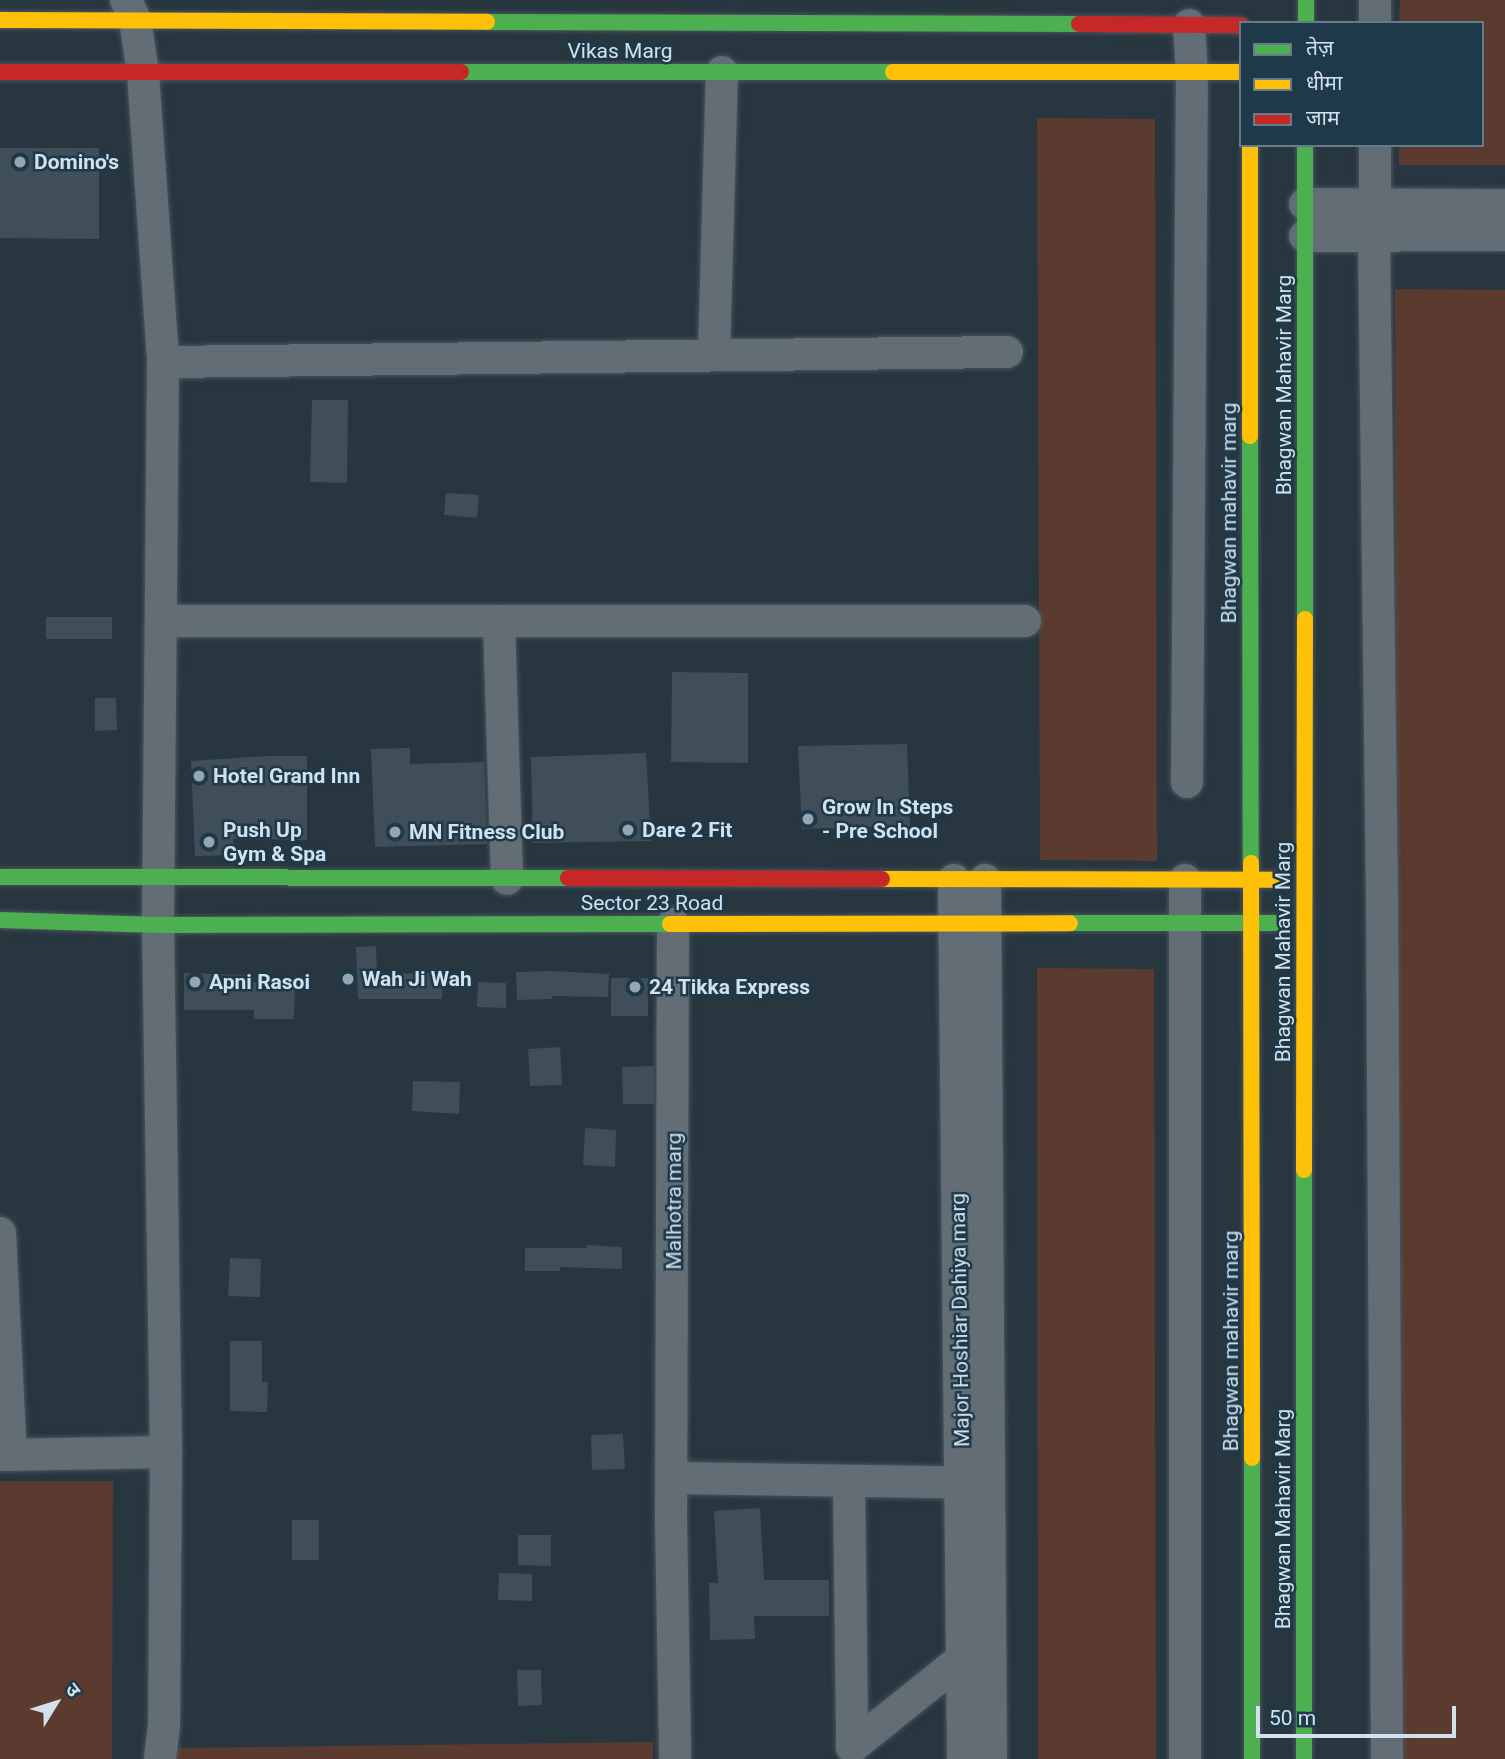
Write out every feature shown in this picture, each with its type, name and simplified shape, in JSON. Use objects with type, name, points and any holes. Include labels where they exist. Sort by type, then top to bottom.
[{"type":"street","points":[[1306,0],[1306,21]]},
{"type":"street","points":[[1375,21],[1376,0]]},
{"type":"street","points":[[131,10],[143,73],[163,362],[164,621],[158,925],[166,1452],[164,1726],[160,1759]]},
{"type":"street","name":"Vikas Marg","points":[[0,20],[131,10],[1239,25]]},
{"type":"street","points":[[1187,782],[1192,72],[1189,25]]},
{"type":"street","name":"Vikas Marg","points":[[0,72],[1239,72]]},
{"type":"street","points":[[714,355],[722,72]]},
{"type":"street","name":"Bhagwan mahavir marg","points":[[1250,147],[1252,1759]]},
{"type":"street","name":"Bhagwan Mahavir Marg","points":[[1304,1759],[1305,147]]},
{"type":"street","points":[[1375,147],[1375,204]]},
{"type":"street","points":[[1305,204],[1505,205]]},
{"type":"street","points":[[1305,236],[1505,235]]},
{"type":"street","points":[[1374,236],[1382,913],[1387,1759]]},
{"type":"street","points":[[163,362],[1007,352]]},
{"type":"street","points":[[164,621],[1025,621]]},
{"type":"street","points":[[499,623],[507,879]]},
{"type":"street","name":"Sector 23 Road","points":[[0,877],[159,880],[1304,880]]},
{"type":"street","name":"Major Hoshiar Dahiya marg","points":[[970,880],[955,924],[976,1483],[991,1759]]},
{"type":"street","name":"Major Hoshiar Dahiya marg","points":[[963,1759],[962,1659],[976,1483],[986,924],[970,880]]},
{"type":"street","points":[[1185,880],[1185,1759]]},
{"type":"street","name":"Sector 23 Road","points":[[0,920],[158,925],[1305,923]]},
{"type":"street","name":"Malhotra marg","points":[[673,925],[674,1478],[671,1519],[675,1759]]},
{"type":"street","points":[[0,1233],[6,1455],[166,1452]]},
{"type":"street","points":[[674,1478],[849,1483],[976,1483]]},
{"type":"street","points":[[849,1483],[852,1747],[962,1659]]},
{"type":"shaded area","points":[[1400,0],[1505,0],[1505,165],[1399,165],[1399,147],[1484,147],[1484,21],[1399,21]]},
{"type":"shaded area","points":[[1037,118],[1155,119],[1157,861],[1040,860]]},
{"type":"shaded area","points":[[1395,289],[1505,290],[1505,1759],[1397,1759]]},
{"type":"shaded area","points":[[1037,968],[1154,969],[1156,1759],[1038,1759]]},
{"type":"shaded area","points":[[0,1481],[113,1481],[112,1759],[0,1759]]},
{"type":"shaded area","points":[[653,1742],[653,1759],[172,1759],[171,1748]]},
{"type":"building","points":[[0,148],[99,148],[99,239],[0,238]]},
{"type":"building","points":[[312,400],[348,400],[347,483],[310,482]]},
{"type":"building","points":[[446,493],[479,495],[477,518],[444,515]]},
{"type":"building","points":[[46,617],[112,617],[112,639],[46,639]]},
{"type":"building","points":[[672,672],[748,673],[748,763],[671,762]]},
{"type":"building","points":[[95,698],[116,698],[117,730],[95,731]]},
{"type":"building","points":[[907,744],[910,826],[802,829],[798,746]]},
{"type":"building","points":[[410,748],[410,764],[484,762],[487,844],[375,847],[371,749]]},
{"type":"building","points":[[646,753],[651,841],[533,843],[531,757]]},
{"type":"building","points":[[307,756],[307,840],[233,839],[234,855],[195,856],[191,761]]},
{"type":"building","points":[[376,946],[377,974],[442,973],[442,999],[358,999],[356,947]]},
{"type":"building","points":[[516,972],[609,974],[608,997],[552,996],[552,999],[517,1000]]},
{"type":"building","points":[[184,973],[248,975],[248,982],[295,983],[294,1019],[254,1019],[254,1010],[184,1010]]},
{"type":"building","points":[[611,978],[648,978],[648,1016],[611,1016]]},
{"type":"building","points":[[478,982],[506,983],[506,1008],[477,1007]]},
{"type":"building","points":[[560,1047],[562,1085],[530,1086],[528,1049]]},
{"type":"building","points":[[654,1066],[654,1104],[623,1104],[622,1067]]},
{"type":"building","points":[[413,1081],[460,1082],[459,1114],[412,1111]]},
{"type":"building","points":[[585,1128],[616,1130],[615,1167],[583,1165]]},
{"type":"building","points":[[586,1245],[622,1247],[622,1269],[560,1267],[560,1271],[525,1271],[525,1248],[586,1248]]},
{"type":"building","points":[[230,1258],[261,1259],[260,1297],[228,1296]]},
{"type":"building","points":[[230,1341],[262,1341],[262,1382],[268,1382],[267,1412],[230,1411]]},
{"type":"building","points":[[623,1434],[625,1469],[592,1470],[591,1435]]},
{"type":"building","points":[[760,1508],[764,1580],[829,1580],[829,1616],[754,1616],[755,1639],[710,1640],[709,1583],[718,1583],[714,1511]]},
{"type":"building","points":[[292,1520],[319,1520],[319,1560],[292,1560]]},
{"type":"building","points":[[518,1535],[551,1535],[551,1566],[518,1565]]},
{"type":"building","points":[[499,1573],[532,1574],[532,1601],[498,1600]]},
{"type":"building","points":[[517,1670],[541,1670],[542,1705],[518,1706]]},
{"type":"traffic: fast","points":[[1306,0],[1306,21]]},
{"type":"traffic: fast","points":[[487,22],[1079,24]]},
{"type":"traffic: fast","points":[[461,72],[893,72]]},
{"type":"traffic: fast","points":[[1305,147],[1305,619]]},
{"type":"traffic: fast","points":[[1250,436],[1251,863]]},
{"type":"traffic: fast","points":[[0,877],[568,878]]},
{"type":"traffic: fast","points":[[0,920],[158,925],[670,924]]},
{"type":"traffic: fast","points":[[1070,923],[1275,923]]},
{"type":"traffic: fast","points":[[1304,1170],[1304,1759]]},
{"type":"traffic: fast","points":[[1252,1458],[1252,1759]]},
{"type":"traffic: slow","points":[[0,20],[487,22]]},
{"type":"traffic: slow","points":[[893,72],[1239,72]]},
{"type":"traffic: slow","points":[[1250,147],[1250,436]]},
{"type":"traffic: slow","points":[[1304,1170],[1305,619]]},
{"type":"traffic: slow","points":[[1251,863],[1252,1458]]},
{"type":"traffic: slow","points":[[882,879],[1275,880]]},
{"type":"traffic: slow","points":[[670,924],[1070,923]]},
{"type":"traffic: jam","points":[[1079,24],[1239,25]]},
{"type":"traffic: jam","points":[[0,72],[461,72]]},
{"type":"traffic: jam","points":[[568,878],[882,879]]},
{"type":"place","name":"Domino's","points":[[20,162]]},
{"type":"place","name":"Hotel Grand Inn","points":[[199,776]]},
{"type":"place","name":"Grow In Steps - Pre School","points":[[808,819]]},
{"type":"place","name":"Dare 2 Fit","points":[[628,830]]},
{"type":"place","name":"MN Fitness Club","points":[[395,832]]},
{"type":"place","name":"Push Up Gym & Spa","points":[[209,842]]},
{"type":"place","name":"Wah Ji Wah","points":[[348,979]]},
{"type":"place","name":"Apni Rasoi","points":[[195,982]]},
{"type":"place","name":"24 Tikka Express","points":[[635,987]]}]
